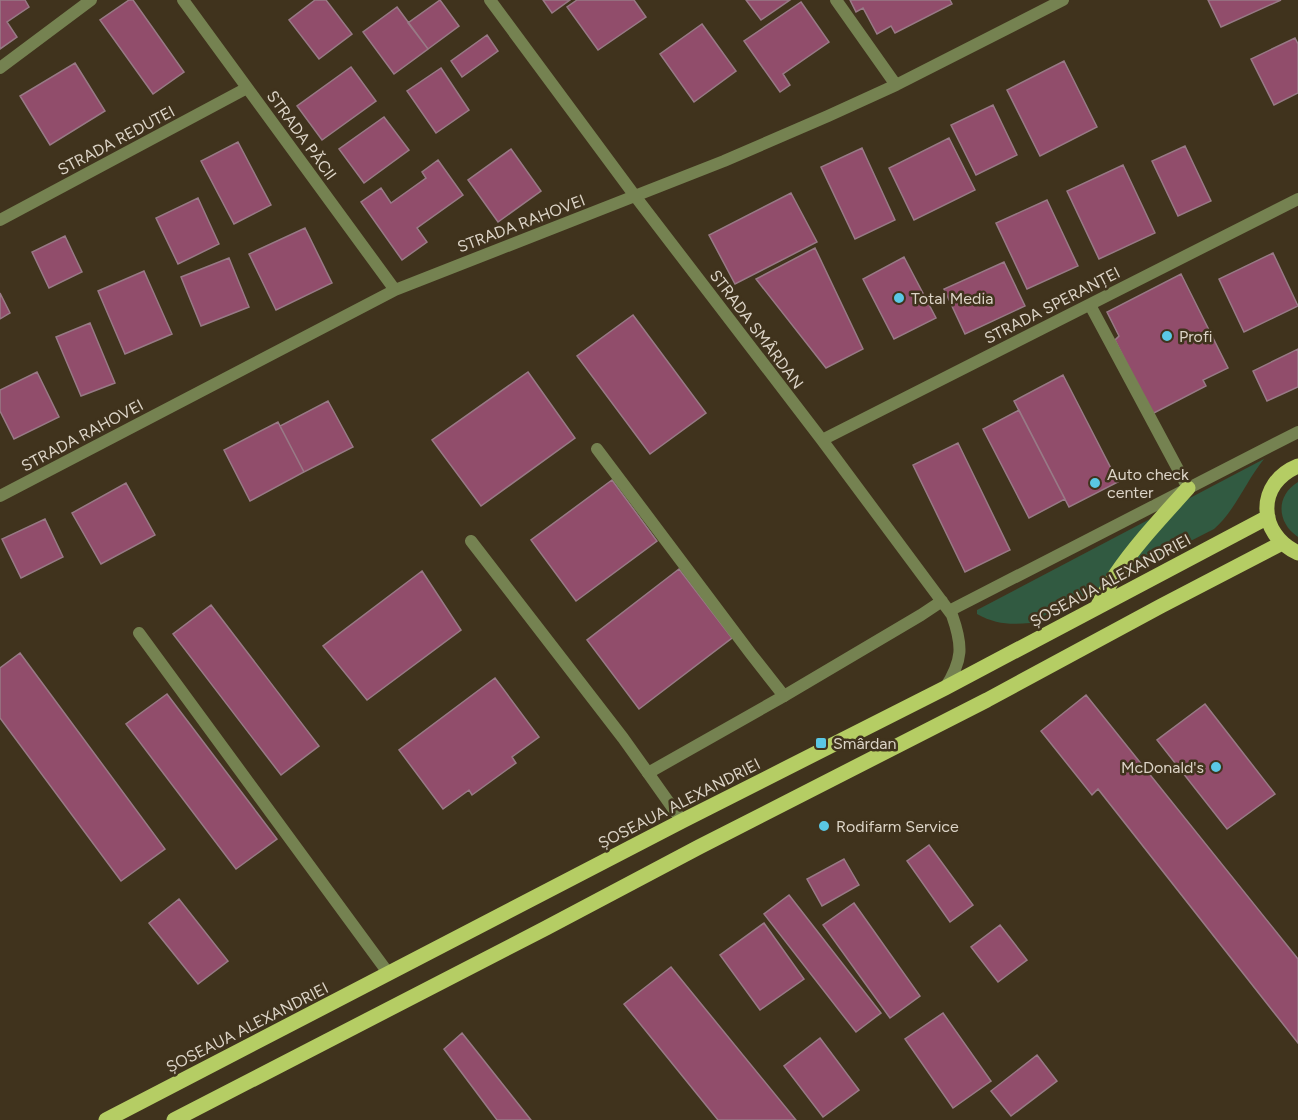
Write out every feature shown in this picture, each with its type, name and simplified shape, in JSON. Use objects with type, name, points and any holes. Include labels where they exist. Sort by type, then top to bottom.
[{"type":"main road","points":[[1298,466],[1281,476],[1274,485],[1267,508],[1272,530],[1282,543],[1298,553]]},
{"type":"main road","points":[[1096,608],[1116,574],[1188,488]]},
{"type":"main road","name":"ȘOSEAUA ALEXANDRIEI","points":[[106,1120],[682,821],[945,688],[1268,517]]},
{"type":"main road","points":[[174,1120],[978,704],[1282,543]]},
{"type":"street","points":[[0,68],[91,0]]},
{"type":"street","name":"STRADA PĂCII","points":[[183,0],[395,290]]},
{"type":"street","name":"STRADA SMÂRDAN","points":[[490,0],[634,196],[822,440],[948,609],[958,632],[960,649],[958,664],[945,688]]},
{"type":"street","points":[[836,0],[896,85]]},
{"type":"street","name":"STRADA RAHOVEI","points":[[0,496],[395,290],[724,161],[896,85],[1063,0]]},
{"type":"street","name":"STRADA REDUTEI","points":[[0,220],[247,88]]},
{"type":"street","name":"STRADA SPERANȚEI","points":[[822,440],[1298,200]]},
{"type":"street","points":[[1090,305],[1188,488]]},
{"type":"street","points":[[648,773],[911,621],[948,609],[1298,432]]},
{"type":"street","points":[[597,448],[784,696]]},
{"type":"street","points":[[471,541],[623,738],[682,821]]},
{"type":"street","points":[[139,633],[389,974]]},
{"type":"green space","points":[[1264,459],[1228,514],[1214,529],[1030,623],[1003,623],[977,614],[977,610]]},
{"type":"green space","points":[[1298,482],[1298,537],[1286,524],[1282,502],[1285,495]]},
{"type":"building","points":[[0,0],[25,0],[29,7],[7,22],[17,37],[0,49]]},
{"type":"building","points":[[129,0],[133,0],[184,72],[153,94],[100,20]]},
{"type":"building","points":[[315,0],[326,0],[352,34],[319,59],[289,20]]},
{"type":"building","points":[[440,0],[459,26],[428,49],[408,23]]},
{"type":"building","points":[[543,0],[570,0],[552,13]]},
{"type":"building","points":[[577,0],[634,0],[646,17],[598,50],[567,7]]},
{"type":"building","points":[[746,0],[790,0],[761,20]]},
{"type":"building","points":[[850,0],[950,0],[952,4],[895,33],[891,26],[877,34],[863,8],[856,12]]},
{"type":"building","points":[[1208,0],[1281,0],[1221,27]]},
{"type":"building","points":[[801,2],[829,42],[783,74],[790,85],[780,92],[744,41]]},
{"type":"building","points":[[397,7],[428,49],[394,74],[363,32]]},
{"type":"building","points":[[702,24],[736,71],[694,102],[660,54]]},
{"type":"building","points":[[487,35],[498,51],[462,77],[451,61]]},
{"type":"building","points":[[1295,38],[1298,44],[1298,93],[1274,105],[1251,59]]},
{"type":"building","points":[[1064,61],[1097,127],[1040,156],[1007,90]]},
{"type":"building","points":[[75,63],[105,111],[50,145],[20,96]]},
{"type":"building","points":[[351,67],[376,101],[322,140],[297,106]]},
{"type":"building","points":[[441,68],[469,110],[436,133],[407,91]]},
{"type":"building","points":[[993,105],[1017,155],[976,175],[951,125]]},
{"type":"building","points":[[384,117],[409,150],[364,183],[339,149]]},
{"type":"building","points":[[949,138],[975,190],[914,220],[889,168]]},
{"type":"building","points":[[238,142],[271,205],[234,224],[201,161]]},
{"type":"building","points":[[1185,146],[1211,201],[1178,216],[1152,161]]},
{"type":"building","points":[[862,148],[895,220],[855,239],[821,167]]},
{"type":"building","points":[[511,149],[541,191],[498,222],[468,180]]},
{"type":"building","points":[[438,160],[463,195],[417,228],[427,242],[402,260],[361,202],[381,188],[391,203],[426,178],[422,172]]},
{"type":"building","points":[[1123,165],[1155,233],[1099,259],[1067,191]]},
{"type":"building","points":[[791,193],[817,242],[735,284],[709,235]]},
{"type":"building","points":[[198,198],[219,244],[178,264],[156,218]]},
{"type":"building","points":[[1047,200],[1078,266],[1027,289],[996,223]]},
{"type":"building","points":[[305,228],[332,283],[276,310],[249,254]]},
{"type":"building","points":[[65,236],[82,272],[49,288],[32,252]]},
{"type":"building","points":[[815,248],[863,349],[826,368],[756,279]]},
{"type":"building","points":[[1273,253],[1298,306],[1244,332],[1219,279]]},
{"type":"building","name":"Total Media","points":[[904,257],[936,318],[894,339],[863,279]]},
{"type":"building","points":[[229,258],[249,307],[201,326],[181,277]]},
{"type":"building","points":[[1004,262],[1025,306],[965,334],[944,289]]},
{"type":"building","points":[[144,271],[172,334],[125,354],[98,291]]},
{"type":"building","points":[[1181,274],[1228,368],[1203,380],[1206,386],[1152,414],[1115,340],[1119,336],[1107,312]]},
{"type":"building","points":[[0,293],[10,313],[0,319]]},
{"type":"building","points":[[633,315],[706,413],[650,454],[577,356]]},
{"type":"building","points":[[90,323],[115,383],[81,396],[56,337]]},
{"type":"building","points":[[1298,349],[1298,387],[1267,401],[1253,371]]},
{"type":"building","points":[[37,372],[59,417],[14,439],[0,411],[0,390]]},
{"type":"building","points":[[528,372],[575,438],[481,506],[432,440]]},
{"type":"building","points":[[1063,375],[1118,482],[1069,507],[1014,401]]},
{"type":"building","points":[[328,401],[353,447],[304,472],[280,426]]},
{"type":"building","points":[[1019,410],[1065,499],[1029,518],[983,429]]},
{"type":"building","points":[[278,422],[304,472],[250,501],[224,450]]},
{"type":"building","points":[[958,443],[1010,550],[965,572],[913,465]]},
{"type":"building","points":[[612,480],[657,541],[576,601],[531,540]]},
{"type":"building","points":[[126,483],[155,535],[101,564],[72,513]]},
{"type":"building","points":[[45,519],[63,557],[21,578],[2,539]]},
{"type":"building","points":[[679,569],[732,638],[639,709],[587,640]]},
{"type":"building","points":[[422,571],[461,630],[367,700],[323,646]]},
{"type":"building","points":[[211,605],[319,746],[281,775],[173,634]]},
{"type":"building","points":[[20,653],[165,849],[121,881],[0,718],[0,668]]},
{"type":"building","points":[[495,678],[539,737],[512,757],[516,763],[472,795],[469,790],[443,809],[399,750]]},
{"type":"building","points":[[167,694],[277,839],[236,869],[126,724]]},
{"type":"building","points":[[1086,695],[1298,959],[1298,1043],[1098,789],[1092,795],[1041,731]]},
{"type":"building","name":"McDonald's","points":[[1205,704],[1275,794],[1227,829],[1157,740]]},
{"type":"building","points":[[929,845],[973,905],[950,922],[907,861]]},
{"type":"building","points":[[844,859],[859,885],[822,906],[807,879]]},
{"type":"building","points":[[789,895],[881,1013],[856,1032],[764,914]]},
{"type":"building","points":[[179,899],[228,961],[198,984],[149,923]]},
{"type":"building","points":[[854,903],[920,996],[890,1018],[823,925]]},
{"type":"building","points":[[764,923],[804,979],[760,1010],[720,955]]},
{"type":"building","points":[[1000,925],[1027,960],[998,982],[971,947]]},
{"type":"building","points":[[671,967],[796,1120],[718,1120],[624,1004]]},
{"type":"building","points":[[943,1013],[991,1081],[953,1108],[905,1039]]},
{"type":"building","points":[[462,1033],[531,1120],[497,1120],[444,1049]]},
{"type":"building","points":[[820,1038],[859,1090],[823,1117],[784,1066]]},
{"type":"building","points":[[1037,1055],[1057,1081],[1011,1116],[991,1091]]},
{"type":"place","name":"Total Media","points":[[899,298]]},
{"type":"place","name":"Profi","points":[[1167,336]]},
{"type":"place","name":"Auto check center","points":[[1095,483]]},
{"type":"place","name":"Smârdan","points":[[821,743]]},
{"type":"place","name":"McDonald's","points":[[1216,767]]},
{"type":"place","name":"Rodifarm Service","points":[[824,826]]}]
